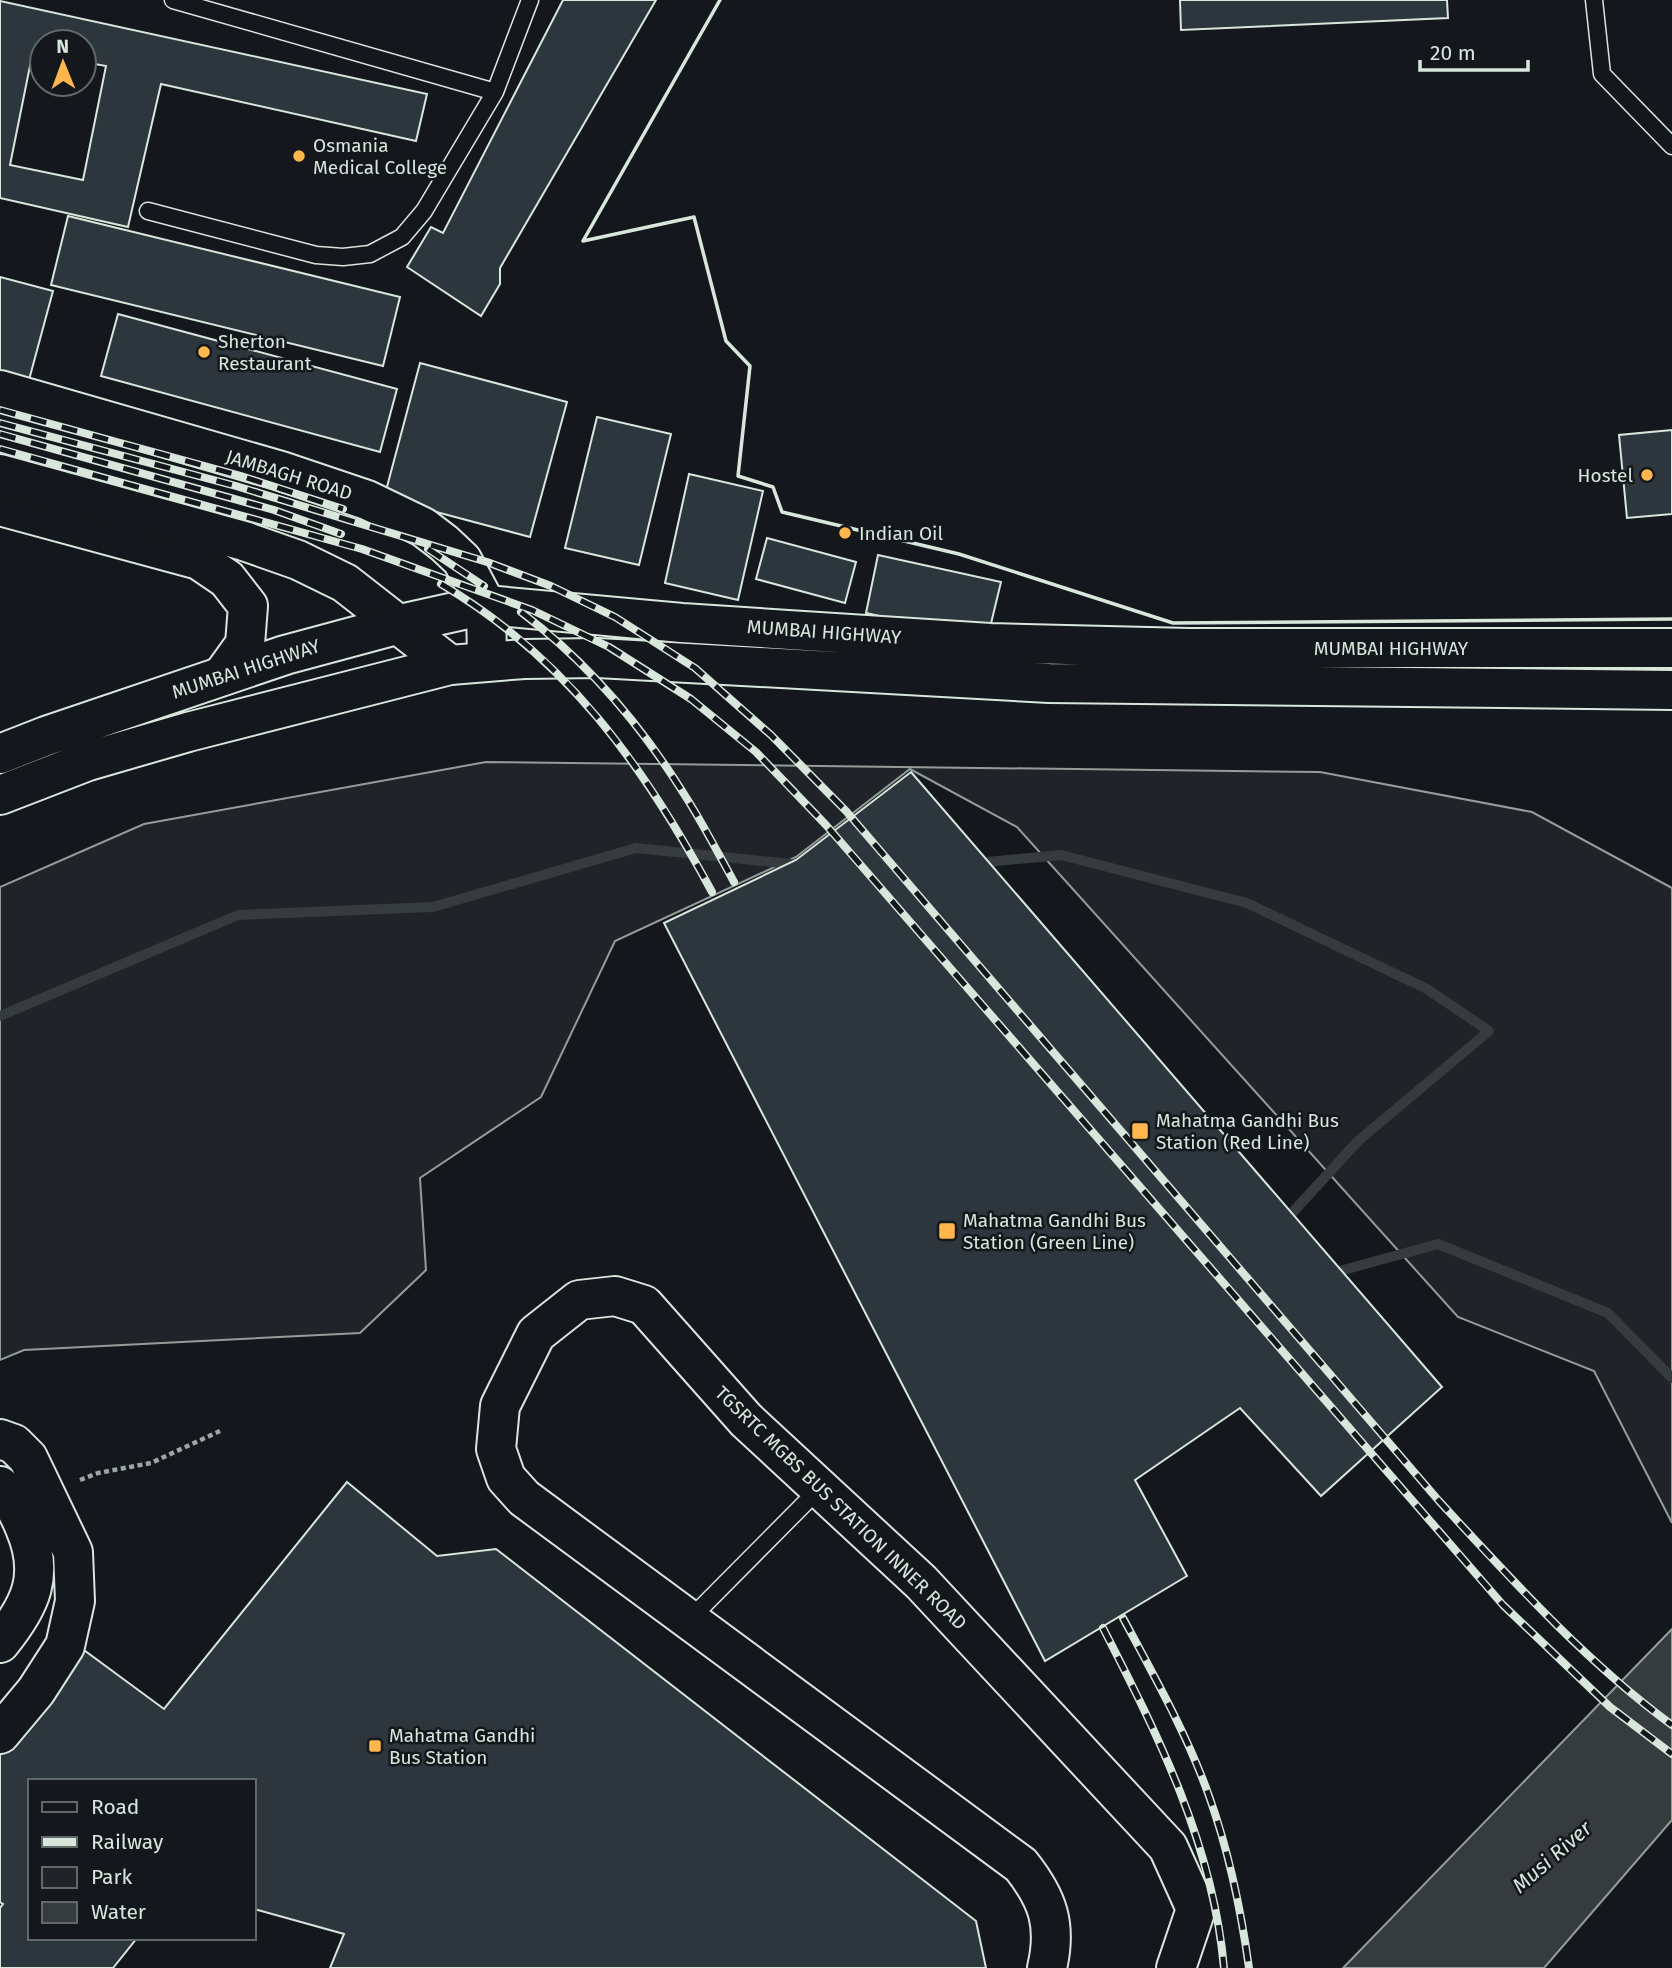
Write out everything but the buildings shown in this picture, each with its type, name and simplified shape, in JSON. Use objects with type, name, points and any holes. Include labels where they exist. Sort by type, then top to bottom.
[{"type":"main road","name":"JAMBAGH ROAD","points":[[0,390],[281,471],[367,500],[423,527],[462,560],[486,605],[468,663]]},
{"type":"main road","points":[[0,474],[244,541],[298,559],[345,583],[400,624],[468,663]]},
{"type":"main road","points":[[0,506],[199,560],[227,579],[248,606],[245,644],[222,676]]},
{"type":"main road","name":"MUMBAI HIGHWAY","points":[[0,754],[285,655],[400,624],[486,605],[682,624],[990,643],[1189,648],[1672,648]]},
{"type":"main road","name":"MUMBAI HIGHWAY","points":[[0,795],[100,757],[188,732],[468,663],[598,658],[1049,684],[1672,690]]},
{"type":"main road","name":"TGSRTC MGBS BUS STATION INNER ROAD","points":[[1047,1968],[1053,1943],[1046,1904],[1034,1881],[1021,1865],[524,1498],[506,1478],[496,1449],[500,1406],[536,1334],[579,1300],[615,1296],[644,1305],[746,1420],[920,1582],[1168,1847],[1196,1909],[1176,1968]]},
{"type":"main road","points":[[0,1643],[27,1605],[34,1584],[33,1546],[20,1517],[14,1470]]},
{"type":"main road","points":[[0,1734],[36,1691],[65,1646],[75,1601],[74,1552],[14,1470]]},
{"type":"lane","points":[[173,0],[495,92]]},
{"type":"lane","points":[[148,211],[316,254],[343,257],[370,254],[402,237],[424,211],[495,92],[530,0]]},
{"type":"lane","points":[[1594,0],[1602,74],[1672,146]]},
{"type":"lane","points":[[688,1620],[820,1489]]},
{"type":"path","points":[[14,1470],[99,1473],[151,1463],[220,1431]]},
{"type":"green space","points":[[486,762],[1320,772],[1532,812],[1672,888],[1672,1523],[1594,1371],[1458,1317],[1017,827],[910,769],[796,857],[615,941],[541,1097],[420,1178],[426,1270],[360,1333],[24,1350],[0,1360],[0,887],[144,824]]},
{"type":"water","name":"Musi River","points":[[1672,1629],[1672,1820],[1544,1968],[1343,1968]]},
{"type":"waterway","points":[[0,1016],[238,915],[433,907],[636,848],[800,865]]},
{"type":"waterway","points":[[976,863],[1061,855],[1247,903],[1427,989],[1489,1031],[1358,1141],[1282,1224]]},
{"type":"waterway","points":[[1329,1267],[1336,1272],[1438,1244],[1608,1313],[1672,1378]]},
{"type":"railway","points":[[0,410],[241,476],[343,509]]},
{"type":"railway","points":[[0,423],[236,486],[487,562],[551,586],[615,617],[695,668],[771,735],[846,811],[1466,1531],[1579,1647],[1672,1725]]},
{"type":"railway","points":[[0,434],[274,510],[341,534]]},
{"type":"railway","points":[[0,449],[362,549],[532,610],[609,647],[691,699],[756,752],[826,825],[1503,1605],[1610,1707],[1672,1754]]},
{"type":"railway","points":[[428,549],[484,586]]},
{"type":"railway","points":[[441,584],[486,613],[527,646],[564,681],[598,719],[659,801],[712,892]]},
{"type":"railway","points":[[521,612],[590,673],[650,743],[704,827],[734,882]]},
{"type":"railway","points":[[1123,1618],[1180,1728],[1209,1796],[1234,1881],[1249,1968]]},
{"type":"railway","points":[[1103,1628],[1163,1751],[1196,1835],[1218,1923],[1224,1968]]},
{"type":"wall","points":[[720,0],[583,241],[694,217],[726,341],[750,366],[738,476],[773,487],[782,512],[959,554],[1173,623],[1672,619]]},
{"type":"place","name":"Osmania Medical College","points":[[299,156]]},
{"type":"place","name":"Sherton Restaurant","points":[[204,352]]},
{"type":"place","name":"Hostel","points":[[1647,475]]},
{"type":"place","name":"Indian Oil","points":[[845,533]]},
{"type":"place","name":"Mahatma Gandhi Bus Station (Red Line)","points":[[1140,1131]]},
{"type":"place","name":"Mahatma Gandhi Bus Station (Green Line)","points":[[947,1231]]},
{"type":"place","name":"Mahatma Gandhi Bus Station","points":[[375,1746]]}]
